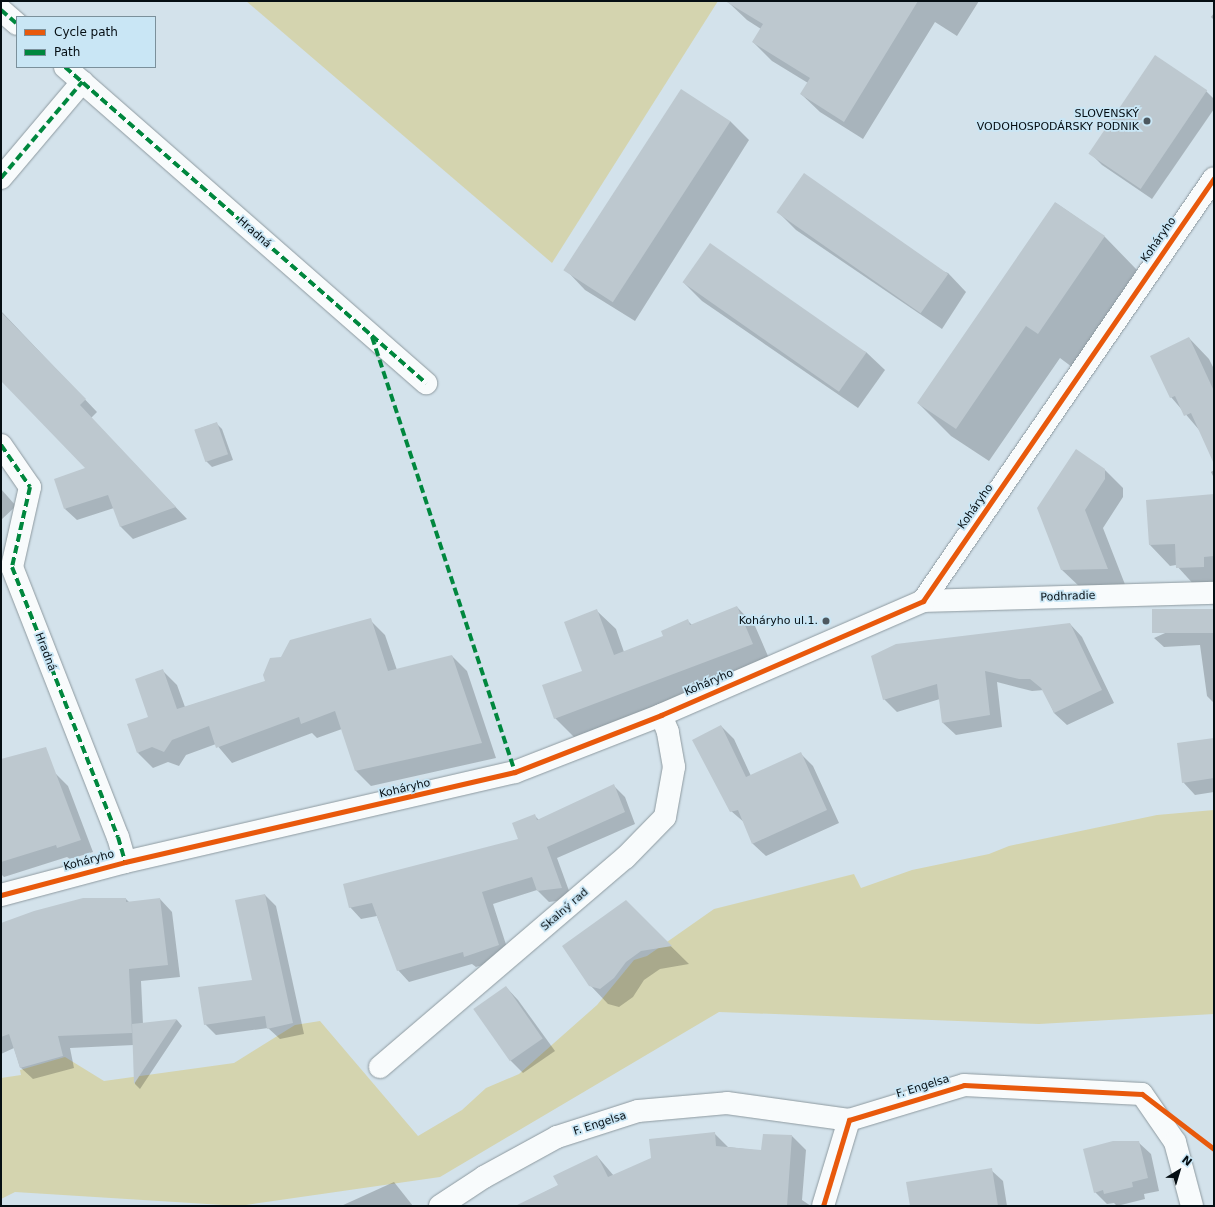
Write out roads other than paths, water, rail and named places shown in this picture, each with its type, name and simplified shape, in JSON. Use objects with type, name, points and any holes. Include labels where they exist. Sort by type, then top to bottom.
[{"type":"street","points":[[1,10],[16,23]]},
{"type":"street","name":"Hradná","points":[[66,68],[426,383]]},
{"type":"street","points":[[1,178],[82,82]]},
{"type":"street","name":"Koháryho","points":[[1,895],[125,862],[515,772],[661,715],[923,601],[1214,178]]},
{"type":"street","name":"Hradná","points":[[1,445],[30,487],[12,567],[118,837],[125,862]]},
{"type":"street","name":"Podhradie","points":[[923,601],[1214,593]]},
{"type":"street","name":"Skalný rad","points":[[380,1066],[625,858],[664,817],[674,767],[668,732],[661,715]]},
{"type":"street","name":"F. Engelsa","points":[[440,1206],[484,1177],[557,1138],[638,1111],[727,1103],[849,1120],[964,1085],[1142,1094],[1175,1142],[1192,1206]]},
{"type":"street","points":[[823,1206],[849,1120]]},
{"type":"place","name":"SLOVENSKÝ VODOHOSPODÁRSKY PODNIK","points":[[1147,121]]},
{"type":"place","name":"Koháryho ul.1.","points":[[826,621]]}]
